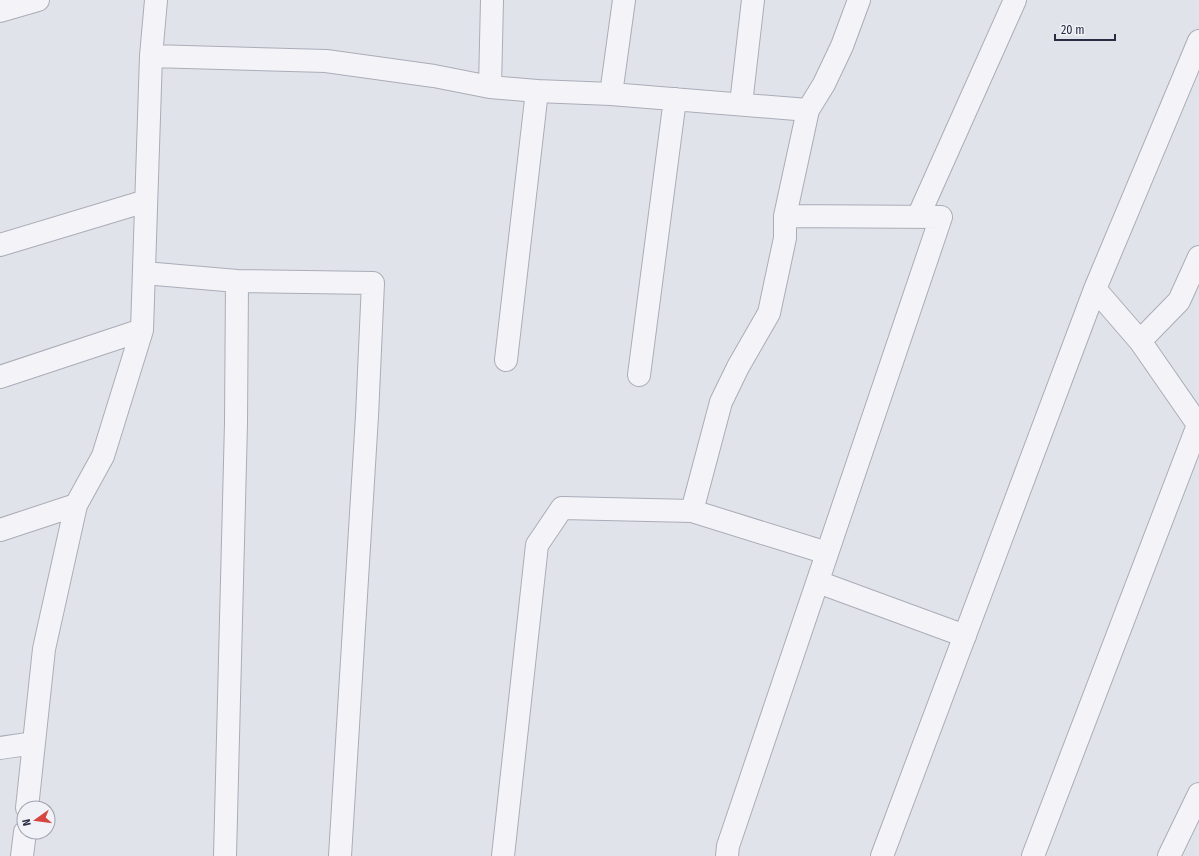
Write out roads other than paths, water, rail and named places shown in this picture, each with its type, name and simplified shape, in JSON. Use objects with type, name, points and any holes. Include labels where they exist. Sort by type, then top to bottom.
[{"type":"street","points":[[0,11],[38,0]]},
{"type":"street","points":[[28,800],[44,649],[76,506],[103,456],[142,330],[151,56],[156,0]]},
{"type":"street","points":[[490,87],[492,0]]},
{"type":"street","points":[[611,94],[624,0]]},
{"type":"street","points":[[741,104],[753,0]]},
{"type":"street","points":[[692,511],[720,402],[769,313],[785,238],[785,216],[808,110],[824,84],[842,46],[860,0]]},
{"type":"street","points":[[918,217],[1014,0]]},
{"type":"street","points":[[882,856],[1095,289],[1199,41]]},
{"type":"street","points":[[151,56],[326,61],[434,76],[490,87],[538,91],[611,94],[808,110]]},
{"type":"street","points":[[506,360],[538,91]]},
{"type":"street","points":[[639,375],[675,99]]},
{"type":"street","points":[[0,245],[146,202]]},
{"type":"street","points":[[727,856],[731,838],[941,217],[785,216]]},
{"type":"street","points":[[1140,341],[1179,301],[1199,257]]},
{"type":"street","points":[[144,273],[237,281],[373,283],[367,416],[340,856]]},
{"type":"street","points":[[225,856],[236,423],[237,281]]},
{"type":"street","points":[[1033,856],[1199,425],[1140,341],[1095,289]]},
{"type":"street","points":[[0,377],[142,330]]},
{"type":"street","points":[[0,530],[76,506]]},
{"type":"street","points":[[503,856],[537,545],[562,508],[692,511],[827,553]]},
{"type":"street","points":[[818,582],[965,636]]},
{"type":"street","points":[[0,748],[34,743]]},
{"type":"street","points":[[1169,856],[1199,794]]},
{"type":"street","points":[[22,856],[24,840]]}]
